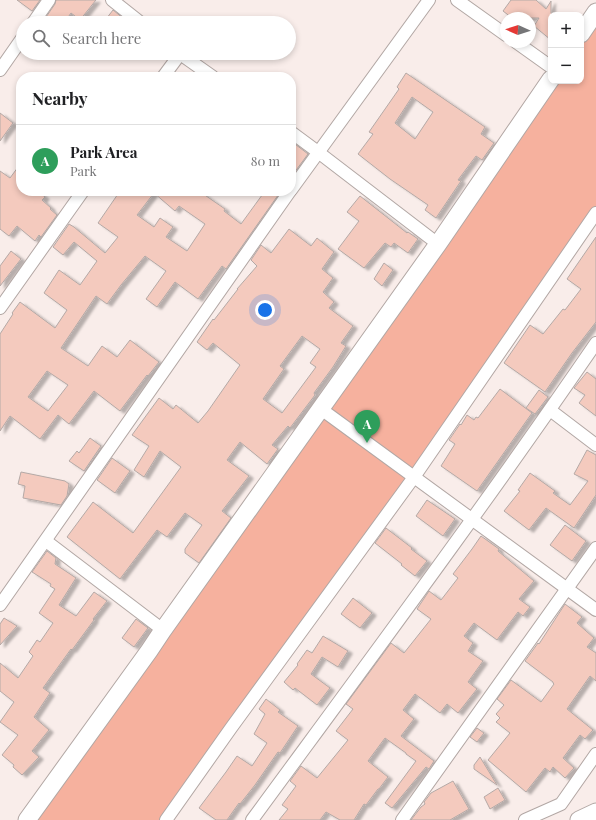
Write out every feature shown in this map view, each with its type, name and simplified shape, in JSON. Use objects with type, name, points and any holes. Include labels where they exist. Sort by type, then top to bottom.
[{"type":"street","points":[[38,16],[49,0]]},
{"type":"street","points":[[112,0],[132,16]]},
{"type":"street","points":[[296,184],[429,0]]},
{"type":"street","points":[[457,0],[500,31]]},
{"type":"street","points":[[584,30],[596,12]]},
{"type":"street","points":[[0,70],[16,47]]},
{"type":"street","points":[[524,48],[548,65]]},
{"type":"street","points":[[167,72],[175,60]]},
{"type":"street","points":[[190,60],[206,72]]},
{"type":"street","points":[[27,820],[150,651],[163,630],[438,244],[548,83]]},
{"type":"street","points":[[296,136],[438,244]]},
{"type":"street","points":[[0,308],[79,196]]},
{"type":"street","points":[[0,605],[288,196]]},
{"type":"street","points":[[166,820],[414,476],[596,213]]},
{"type":"street","points":[[252,820],[472,519],[596,343]]},
{"type":"street","points":[[321,408],[596,610]]},
{"type":"street","points":[[550,410],[596,445]]},
{"type":"street","points":[[46,541],[163,630]]},
{"type":"street","points":[[402,820],[596,548]]},
{"type":"street","points":[[526,820],[561,804],[596,754]]},
{"type":"street","points":[[579,820],[596,812]]},
{"type":"shaded area","points":[[596,12],[596,213],[166,820],[27,820],[549,84],[584,84],[584,30]]},
{"type":"building","points":[[17,0],[40,0],[32,11]]},
{"type":"building","points":[[56,0],[96,0],[83,16],[75,16],[71,13],[69,16],[47,16]]},
{"type":"building","points":[[511,0],[536,0],[546,9],[551,1],[551,12],[548,12],[548,38],[536,28],[536,23],[539,18],[536,18],[536,12],[503,11]]},
{"type":"building","points":[[113,10],[120,16],[108,16]]},
{"type":"building","points":[[406,73],[485,127],[481,134],[494,143],[482,160],[476,156],[458,180],[461,181],[436,218],[425,210],[428,205],[390,179],[358,154],[373,134],[369,132],[399,89],[397,87]],"holes":[[[412,97],[433,112],[415,139],[395,123]]]},
{"type":"building","points":[[0,113],[13,123],[0,141]]},
{"type":"building","points":[[296,145],[308,154],[296,170]]},
{"type":"building","points":[[16,170],[16,196],[44,196],[45,197],[42,200],[57,215],[41,237],[39,235],[35,241],[17,226],[9,236],[0,229],[0,171],[10,178]]},
{"type":"building","points":[[117,196],[152,196],[137,215],[154,227],[160,218],[173,227],[166,237],[187,251],[205,224],[179,206],[175,211],[158,196],[206,196],[225,209],[224,211],[241,224],[261,196],[277,196],[226,269],[222,266],[198,299],[175,282],[157,307],[146,299],[166,271],[145,256],[107,304],[96,296],[61,348],[88,366],[102,346],[117,357],[130,340],[159,362],[148,376],[147,375],[120,411],[94,391],[69,424],[58,415],[40,439],[10,416],[0,431],[0,334],[13,314],[12,313],[20,302],[55,328],[67,310],[44,293],[59,270],[80,285],[97,261],[74,242],[63,255],[53,247],[69,224],[105,253],[118,237],[98,223]],"holes":[[[47,371],[68,385],[48,411],[28,397]]]},
{"type":"building","points":[[360,196],[407,233],[408,232],[418,239],[408,253],[394,243],[391,247],[385,243],[364,268],[338,249],[359,221],[347,212]]},
{"type":"building","points":[[289,229],[311,246],[317,238],[334,252],[322,269],[333,278],[323,292],[334,302],[329,308],[353,326],[341,343],[346,346],[314,393],[315,395],[290,428],[288,426],[272,445],[278,449],[267,464],[240,442],[227,460],[249,476],[222,511],[231,518],[199,563],[185,553],[185,549],[202,525],[185,513],[167,537],[157,530],[120,579],[67,537],[93,502],[133,533],[181,467],[160,451],[144,477],[134,470],[149,446],[132,435],[159,398],[173,409],[176,405],[198,423],[208,411],[240,365],[213,343],[207,350],[197,342],[213,319],[214,320],[237,289],[257,266],[251,260],[261,245],[271,253]],"holes":[[[302,336],[320,349],[310,363],[316,367],[282,413],[263,399],[284,369],[280,366]]]},
{"type":"building","points":[[596,237],[596,322],[545,392],[504,363],[530,325],[543,334],[563,309],[565,310],[581,289],[567,279]]},
{"type":"building","points":[[11,251],[21,259],[0,286],[0,266]]},
{"type":"building","points":[[384,263],[393,270],[382,286],[374,279]]},
{"type":"building","points":[[587,372],[596,379],[596,416],[579,403],[585,395],[574,388]]},
{"type":"building","points":[[500,389],[532,413],[477,491],[441,466],[455,444],[449,440],[460,424],[461,425],[467,415],[474,420],[476,417],[478,418]]},
{"type":"building","points":[[539,390],[548,397],[535,414],[526,408]]},
{"type":"building","points":[[90,438],[101,446],[84,471],[69,461],[77,451],[79,453]]},
{"type":"building","points":[[587,450],[596,455],[596,495],[574,528],[546,508],[529,530],[504,511],[520,491],[518,490],[530,473],[555,491],[553,493],[570,505],[588,481],[574,474]]},
{"type":"building","points":[[112,458],[130,471],[115,493],[97,480]]},
{"type":"building","points":[[21,472],[65,481],[69,484],[67,496],[61,505],[23,498],[25,486],[18,484]]},
{"type":"building","points":[[427,500],[455,519],[443,536],[416,516]]},
{"type":"building","points":[[565,525],[586,541],[572,561],[550,545]]},
{"type":"building","points":[[386,528],[427,561],[415,576],[375,543]]},
{"type":"building","points":[[481,536],[499,549],[498,551],[534,581],[519,599],[530,607],[523,616],[518,612],[497,640],[474,623],[464,636],[473,643],[468,651],[483,661],[468,682],[477,689],[458,713],[447,704],[440,713],[415,694],[403,710],[414,719],[401,736],[434,761],[429,769],[426,767],[392,808],[385,803],[416,761],[385,738],[368,761],[388,777],[366,805],[364,804],[354,820],[340,820],[326,812],[320,820],[279,820],[288,809],[282,805],[296,786],[290,781],[301,766],[317,778],[348,740],[336,731],[353,709],[346,704],[391,643],[404,653],[431,619],[417,609],[429,591],[441,600],[458,578],[453,574]]},
{"type":"building","points":[[47,551],[56,558],[55,564],[76,578],[59,605],[76,616],[94,592],[107,601],[43,688],[50,693],[34,717],[49,730],[32,751],[39,757],[22,775],[13,767],[14,765],[2,755],[18,735],[0,722],[14,702],[0,691],[0,663],[18,678],[33,656],[29,652],[37,640],[40,642],[53,623],[39,613],[55,589],[50,586],[51,584],[32,572]]},
{"type":"building","points":[[353,598],[372,613],[360,628],[341,614]]},
{"type":"building","points":[[565,604],[582,617],[577,623],[594,638],[587,647],[596,653],[596,681],[590,676],[567,709],[593,730],[585,739],[580,735],[563,758],[574,768],[565,778],[553,767],[550,772],[545,768],[526,792],[488,760],[510,733],[496,722],[500,718],[496,714],[504,705],[497,699],[511,680],[541,702],[554,684],[525,661],[538,643],[539,644]]},
{"type":"building","points":[[4,618],[17,626],[0,645],[0,624]]},
{"type":"building","points":[[136,619],[148,628],[134,647],[122,638]]},
{"type":"building","points":[[323,636],[348,651],[338,667],[322,657],[311,674],[330,688],[317,705],[295,688],[293,690],[284,682],[298,665],[297,664],[307,650],[312,653]]},
{"type":"building","points":[[266,699],[280,710],[278,712],[298,726],[280,753],[278,752],[255,785],[240,804],[239,803],[227,820],[216,820],[199,808],[237,756],[252,766],[267,743],[254,734],[265,714],[259,709]]},
{"type":"building","points":[[477,728],[484,733],[477,742],[470,737]]},
{"type":"building","points":[[480,757],[497,785],[474,769],[474,765]]},
{"type":"building","points":[[453,781],[469,809],[450,820],[411,820],[425,804],[424,802],[431,793]]},
{"type":"building","points":[[498,788],[505,800],[490,809],[484,797]]},
{"type":"place","name":"Park Area","points":[[367,443]]}]
